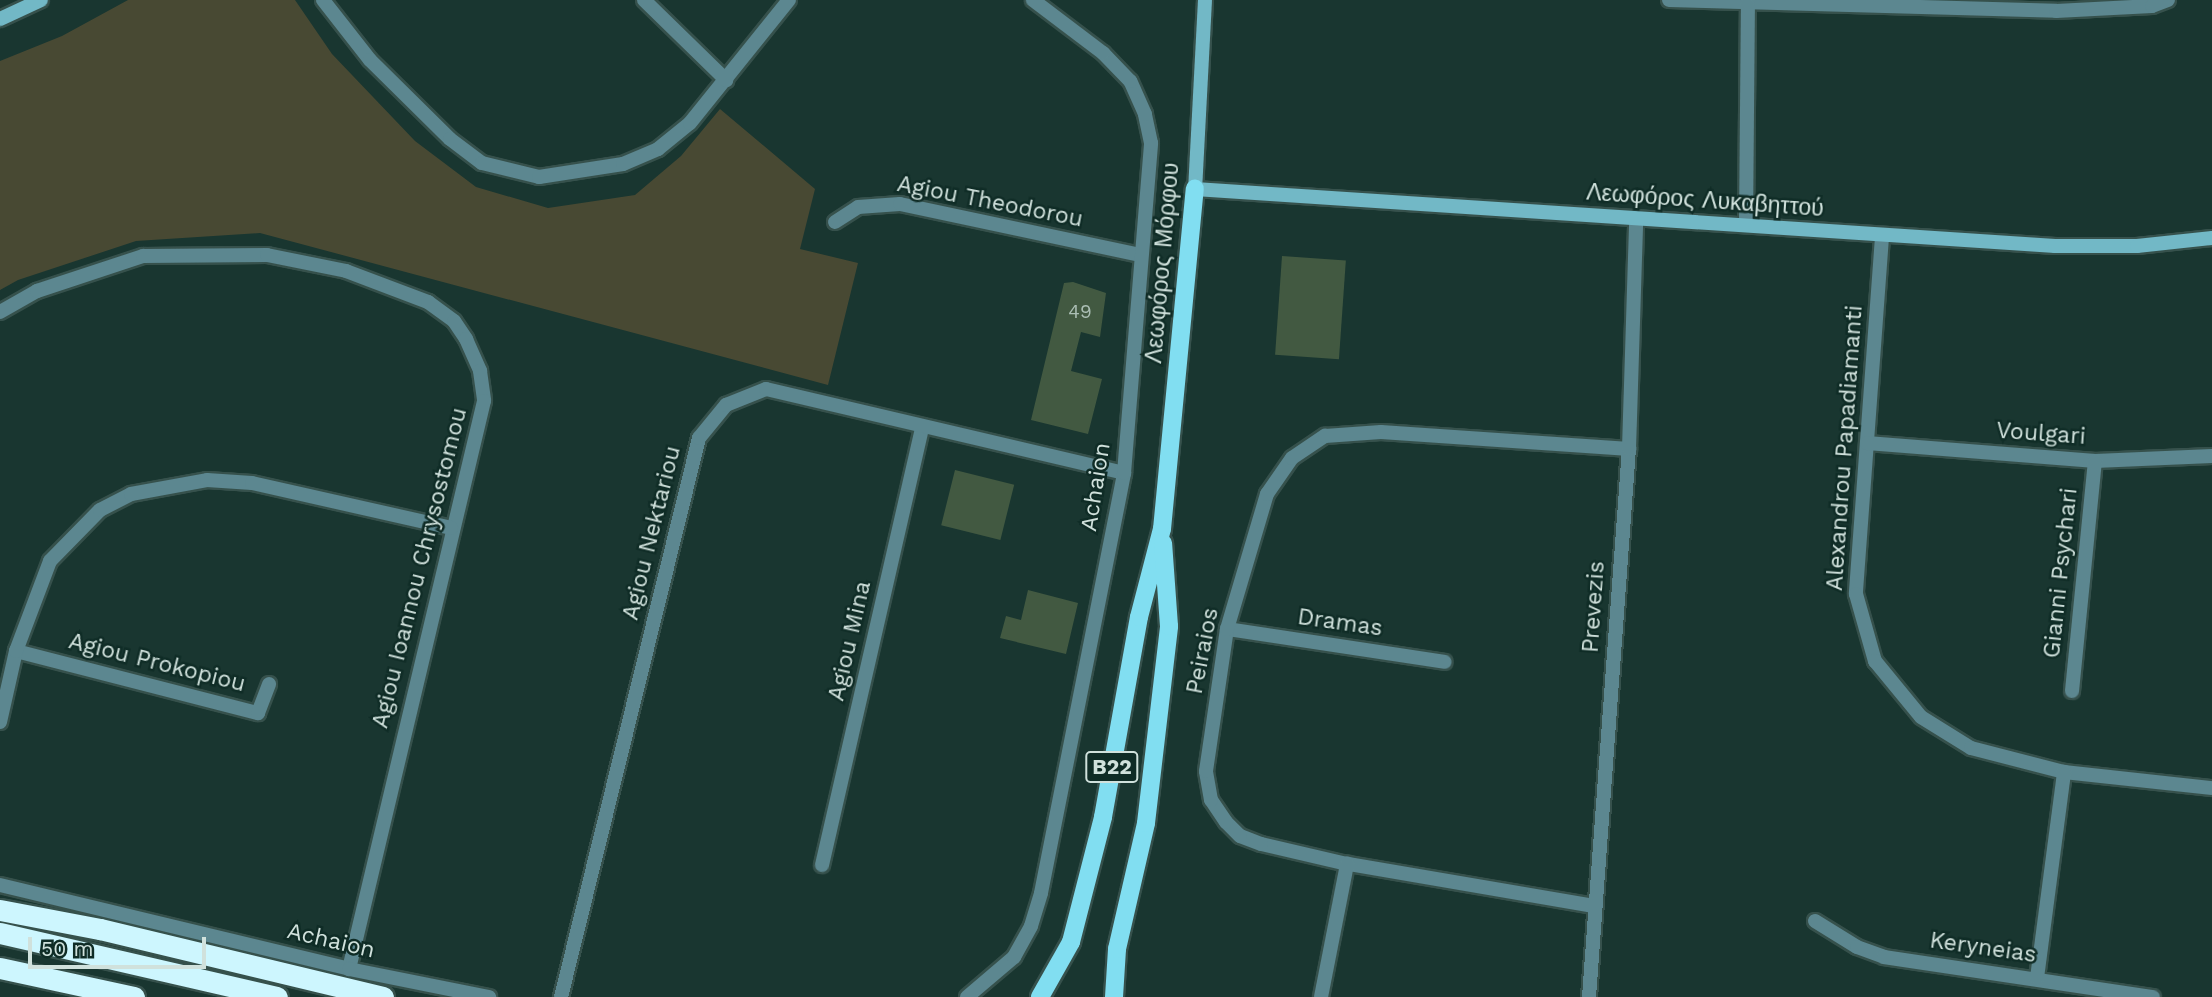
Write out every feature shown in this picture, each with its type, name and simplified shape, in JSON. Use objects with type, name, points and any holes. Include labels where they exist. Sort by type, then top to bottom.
[{"type":"highway","points":[[0,911],[100,929],[383,997]]},
{"type":"highway","points":[[0,933],[278,997]]},
{"type":"highway","points":[[0,968],[134,997]]},
{"type":"main road","points":[[0,19],[41,0]]},
{"type":"main road","name":"Λεωφόρος Μόρφου","points":[[1040,997],[1071,942],[1097,842],[1139,617],[1162,529],[1195,189],[1205,0]]},
{"type":"main road","name":"Λεωφόρος Λυκαβηττού","points":[[1195,189],[1636,220],[1746,225],[1882,237],[2055,246],[2137,246],[2212,238]]},
{"type":"main road","name":"Λεωφόρος Μόρφου","points":[[1114,997],[1117,949],[1146,823],[1169,626],[1162,529]]},
{"type":"street","points":[[323,0],[422,117],[482,163],[508,172],[539,177],[623,164],[658,149],[690,123],[789,0]]},
{"type":"street","points":[[645,0],[726,80]]},
{"type":"street","name":"Achaion","points":[[967,997],[1014,957],[1031,926],[1041,893],[1124,473],[1151,143],[1144,114],[1130,81],[1103,52],[1033,0]]},
{"type":"street","points":[[1670,0],[1748,5],[1994,4],[2056,11],[2152,6],[2168,0]]},
{"type":"street","points":[[1746,225],[1748,5]]},
{"type":"street","name":"Agiou Theodorou","points":[[835,222],[858,207],[900,204],[1140,255]]},
{"type":"street","name":"Prevezis","points":[[1589,997],[1629,449],[1636,220]]},
{"type":"street","name":"Alexandrou Papadiamanti","points":[[1882,237],[1857,594],[1875,661],[1921,718],[1951,739],[1990,755],[2064,772],[2212,788]]},
{"type":"street","name":"Agiou Ioannou Chrysostomou","points":[[0,312],[37,291],[90,271],[143,256],[202,253],[267,255],[346,271],[428,302],[454,321],[466,339],[480,371],[484,401],[451,528],[349,969]]},
{"type":"street","name":"Agiou Nektariou","points":[[561,997],[699,438],[726,405],[766,389],[922,428],[1124,473]]},
{"type":"street","name":"Agiou Mina","points":[[822,865],[922,428]]},
{"type":"street","name":"Peiraios","points":[[1594,905],[1347,864],[1240,836],[1211,800],[1206,771],[1227,629],[1267,494],[1292,458],[1325,436],[1381,432],[1629,449]]},
{"type":"street","name":"Voulgari","points":[[1867,443],[2095,461],[2212,456]]},
{"type":"street","name":"Gianni Psychari","points":[[2072,691],[2095,461]]},
{"type":"street","points":[[0,722],[16,651],[50,561],[100,510],[131,494],[207,480],[252,483],[451,528]]},
{"type":"street","name":"Dramas","points":[[1227,629],[1445,662]]},
{"type":"street","name":"Agiou Prokopiou","points":[[16,651],[258,712],[269,684]]},
{"type":"street","points":[[2037,978],[2064,772]]},
{"type":"street","points":[[1321,997],[1347,864]]},
{"type":"street","name":"Achaion","points":[[0,885],[349,969],[489,997]]},
{"type":"street","name":"Keryneias","points":[[1815,921],[1857,947],[1884,957],[2153,997]]},
{"type":"green space","points":[[128,0],[295,0],[332,54],[415,141],[476,187],[548,208],[635,195],[681,156],[720,109],[815,189],[800,249],[858,263],[828,385],[260,233],[136,241],[18,280],[0,290],[0,61],[62,36]]},
{"type":"building","points":[[1282,256],[1346,260],[1339,359],[1275,355]]},
{"type":"building","points":[[1073,282],[1106,293],[1100,337],[1081,332],[1071,371],[1102,379],[1088,434],[1031,420],[1064,283]]},
{"type":"building","points":[[955,470],[1014,485],[1000,540],[941,525]]},
{"type":"building","points":[[1028,590],[1078,603],[1066,654],[1000,638],[1006,616],[1021,620]]}]
